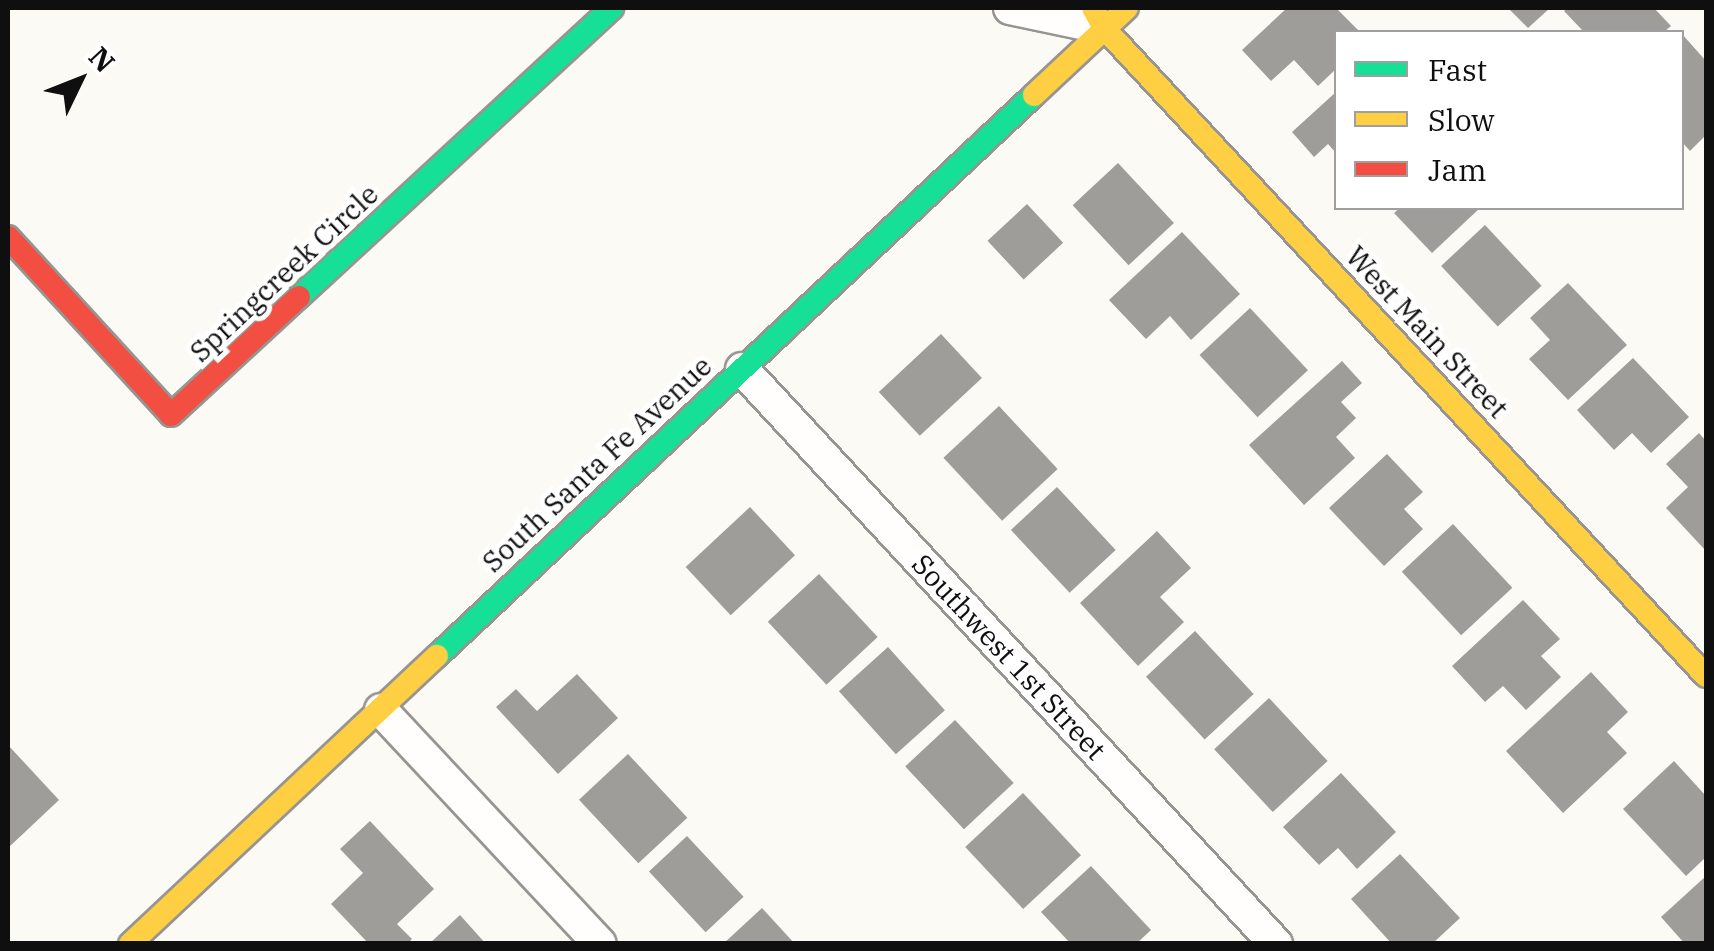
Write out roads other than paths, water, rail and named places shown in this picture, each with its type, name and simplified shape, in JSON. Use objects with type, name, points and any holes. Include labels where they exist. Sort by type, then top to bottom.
[{"type":"street","name":"Springcreek Circle","points":[[8,236],[171,415],[612,8]]},
{"type":"street","points":[[1010,8],[1108,14]]},
{"type":"street","name":"South Santa Fe Avenue","points":[[130,944],[742,369],[1108,14]]},
{"type":"street","name":"West Main Street","points":[[1108,14],[1706,676]]},
{"type":"street","name":"Southwest 1st Street","points":[[742,369],[1276,944]]},
{"type":"street","points":[[381,710],[600,944]]}]
